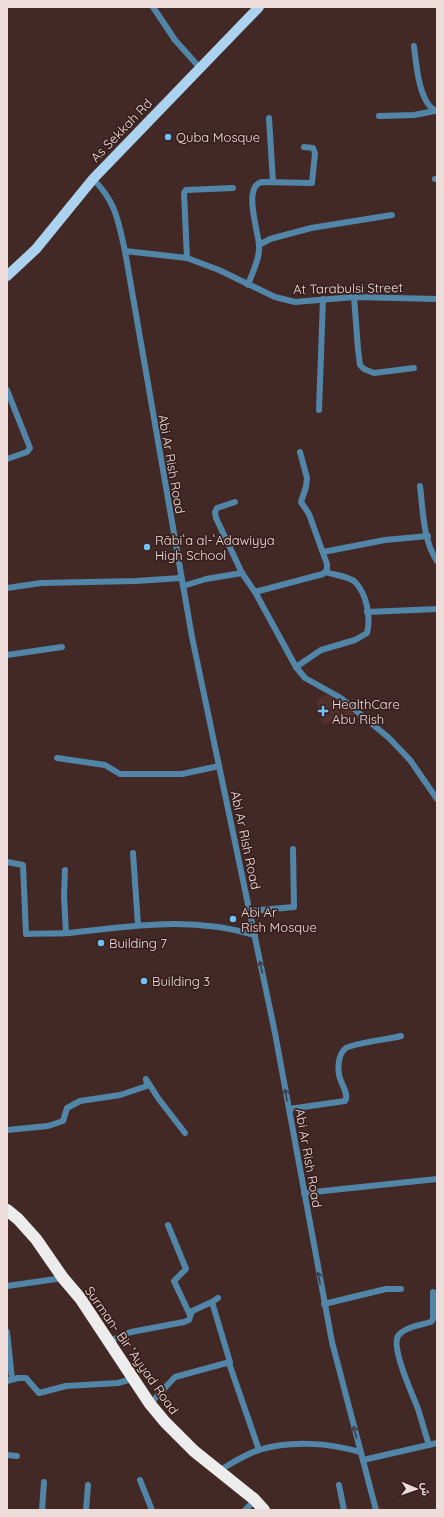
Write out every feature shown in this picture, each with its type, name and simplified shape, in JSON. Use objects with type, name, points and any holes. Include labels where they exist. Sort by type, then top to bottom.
[{"type":"highway","name":"Surman- Bir ‘Ayyad Road","points":[[7,1210],[18,1219],[36,1239],[63,1278],[80,1298],[107,1342],[150,1404],[182,1439],[218,1471],[255,1500],[264,1510]]},
{"type":"main road","name":"As Sekkah Rd","points":[[7,276],[36,249],[93,179],[259,7]]},
{"type":"street","points":[[153,7],[175,40],[200,68]]},
{"type":"street","points":[[414,46],[417,68],[424,97],[436,111]]},
{"type":"street","points":[[379,116],[436,111]]},
{"type":"street","points":[[269,118],[273,182]]},
{"type":"street","points":[[248,285],[259,253],[259,245],[252,209],[255,187],[258,183],[312,183],[315,153],[313,148],[304,147]]},
{"type":"street","name":"Abi Ar Rish Road","points":[[93,179],[104,190],[114,207],[125,251],[182,586],[250,911],[324,1304],[332,1342],[376,1510]]},
{"type":"street","points":[[186,258],[184,198],[186,190],[233,188]]},
{"type":"street","points":[[259,245],[270,239],[311,228],[392,215]]},
{"type":"street","name":"At Tarabulsi Street","points":[[125,251],[186,258],[219,270],[274,298],[295,302],[354,297],[437,299]]},
{"type":"street","points":[[354,297],[360,365],[364,370],[374,373],[414,368]]},
{"type":"street","points":[[319,410],[322,299]]},
{"type":"street","points":[[7,390],[30,448],[27,452],[7,459]]},
{"type":"street","points":[[300,452],[307,478],[306,487],[301,502],[309,514],[323,552],[327,564],[326,572]]},
{"type":"street","points":[[420,486],[432,554],[437,561]]},
{"type":"street","points":[[234,502],[217,508],[215,512],[242,573],[255,592],[296,667],[305,678],[341,698],[389,738],[410,760],[437,799]]},
{"type":"street","points":[[323,552],[385,540],[428,536]]},
{"type":"street","points":[[255,592],[326,572],[355,582],[363,593],[367,612],[368,628],[365,636],[321,650],[296,667]]},
{"type":"street","points":[[182,586],[206,579],[242,573]]},
{"type":"street","points":[[7,588],[41,583],[136,582],[181,578]]},
{"type":"street","points":[[367,612],[437,609]]},
{"type":"street","points":[[7,655],[62,646]]},
{"type":"street","points":[[57,758],[106,765],[120,774],[182,774],[219,766]]},
{"type":"street","points":[[250,911],[294,907],[293,849]]},
{"type":"street","points":[[133,853],[138,925]]},
{"type":"street","points":[[7,862],[23,865],[26,934],[66,933],[138,925],[211,925],[254,935]]},
{"type":"street","points":[[65,870],[64,896],[66,933]]},
{"type":"street","points":[[288,1109],[345,1101],[346,1094],[340,1079],[339,1069],[343,1051],[347,1047],[401,1036]]},
{"type":"street","points":[[7,1130],[48,1126],[63,1121],[67,1108],[80,1101],[120,1096],[147,1086],[146,1079],[158,1098],[185,1133]]},
{"type":"street","points":[[304,1193],[437,1178]]},
{"type":"street","points":[[168,1225],[186,1269],[174,1281],[190,1315]]},
{"type":"street","points":[[7,1286],[63,1278]]},
{"type":"street","points":[[324,1304],[386,1289],[401,1289]]},
{"type":"street","points":[[429,1445],[418,1410],[405,1378],[395,1342],[398,1335],[404,1330],[431,1322],[433,1319],[433,1292]]},
{"type":"street","points":[[107,1342],[131,1332],[184,1322],[189,1320],[192,1311],[218,1298]]},
{"type":"street","points":[[212,1302],[229,1358],[229,1363],[259,1450]]},
{"type":"street","points":[[7,1332],[9,1380],[26,1378],[39,1393],[66,1386],[118,1383],[132,1379]]},
{"type":"street","points":[[150,1404],[175,1377],[229,1363]]},
{"type":"street","points":[[363,1460],[437,1443]]},
{"type":"street","points":[[218,1471],[259,1450],[300,1444],[341,1446],[360,1452]]},
{"type":"street","points":[[7,1455],[17,1456]]},
{"type":"street","points":[[140,1480],[152,1510]]},
{"type":"street","points":[[42,1510],[44,1482]]},
{"type":"street","points":[[86,1510],[88,1485]]},
{"type":"street","points":[[339,1485],[344,1510]]},
{"type":"street","points":[[245,1510],[255,1500]]},
{"type":"shaded area","points":[[329,695],[340,701],[360,717],[353,722],[322,724],[316,699]]},
{"type":"place","name":"Quba Mosque","points":[[168,137]]},
{"type":"place","name":"Rābiʿa al-ʿAdawiyya High School","points":[[147,547]]},
{"type":"place","name":"HealthCare Abu Rish","points":[[323,711]]},
{"type":"place","name":"Abi Ar Rish Mosque","points":[[233,919]]},
{"type":"place","name":"Building 7","points":[[101,943]]},
{"type":"place","name":"Building 3","points":[[144,981]]}]
